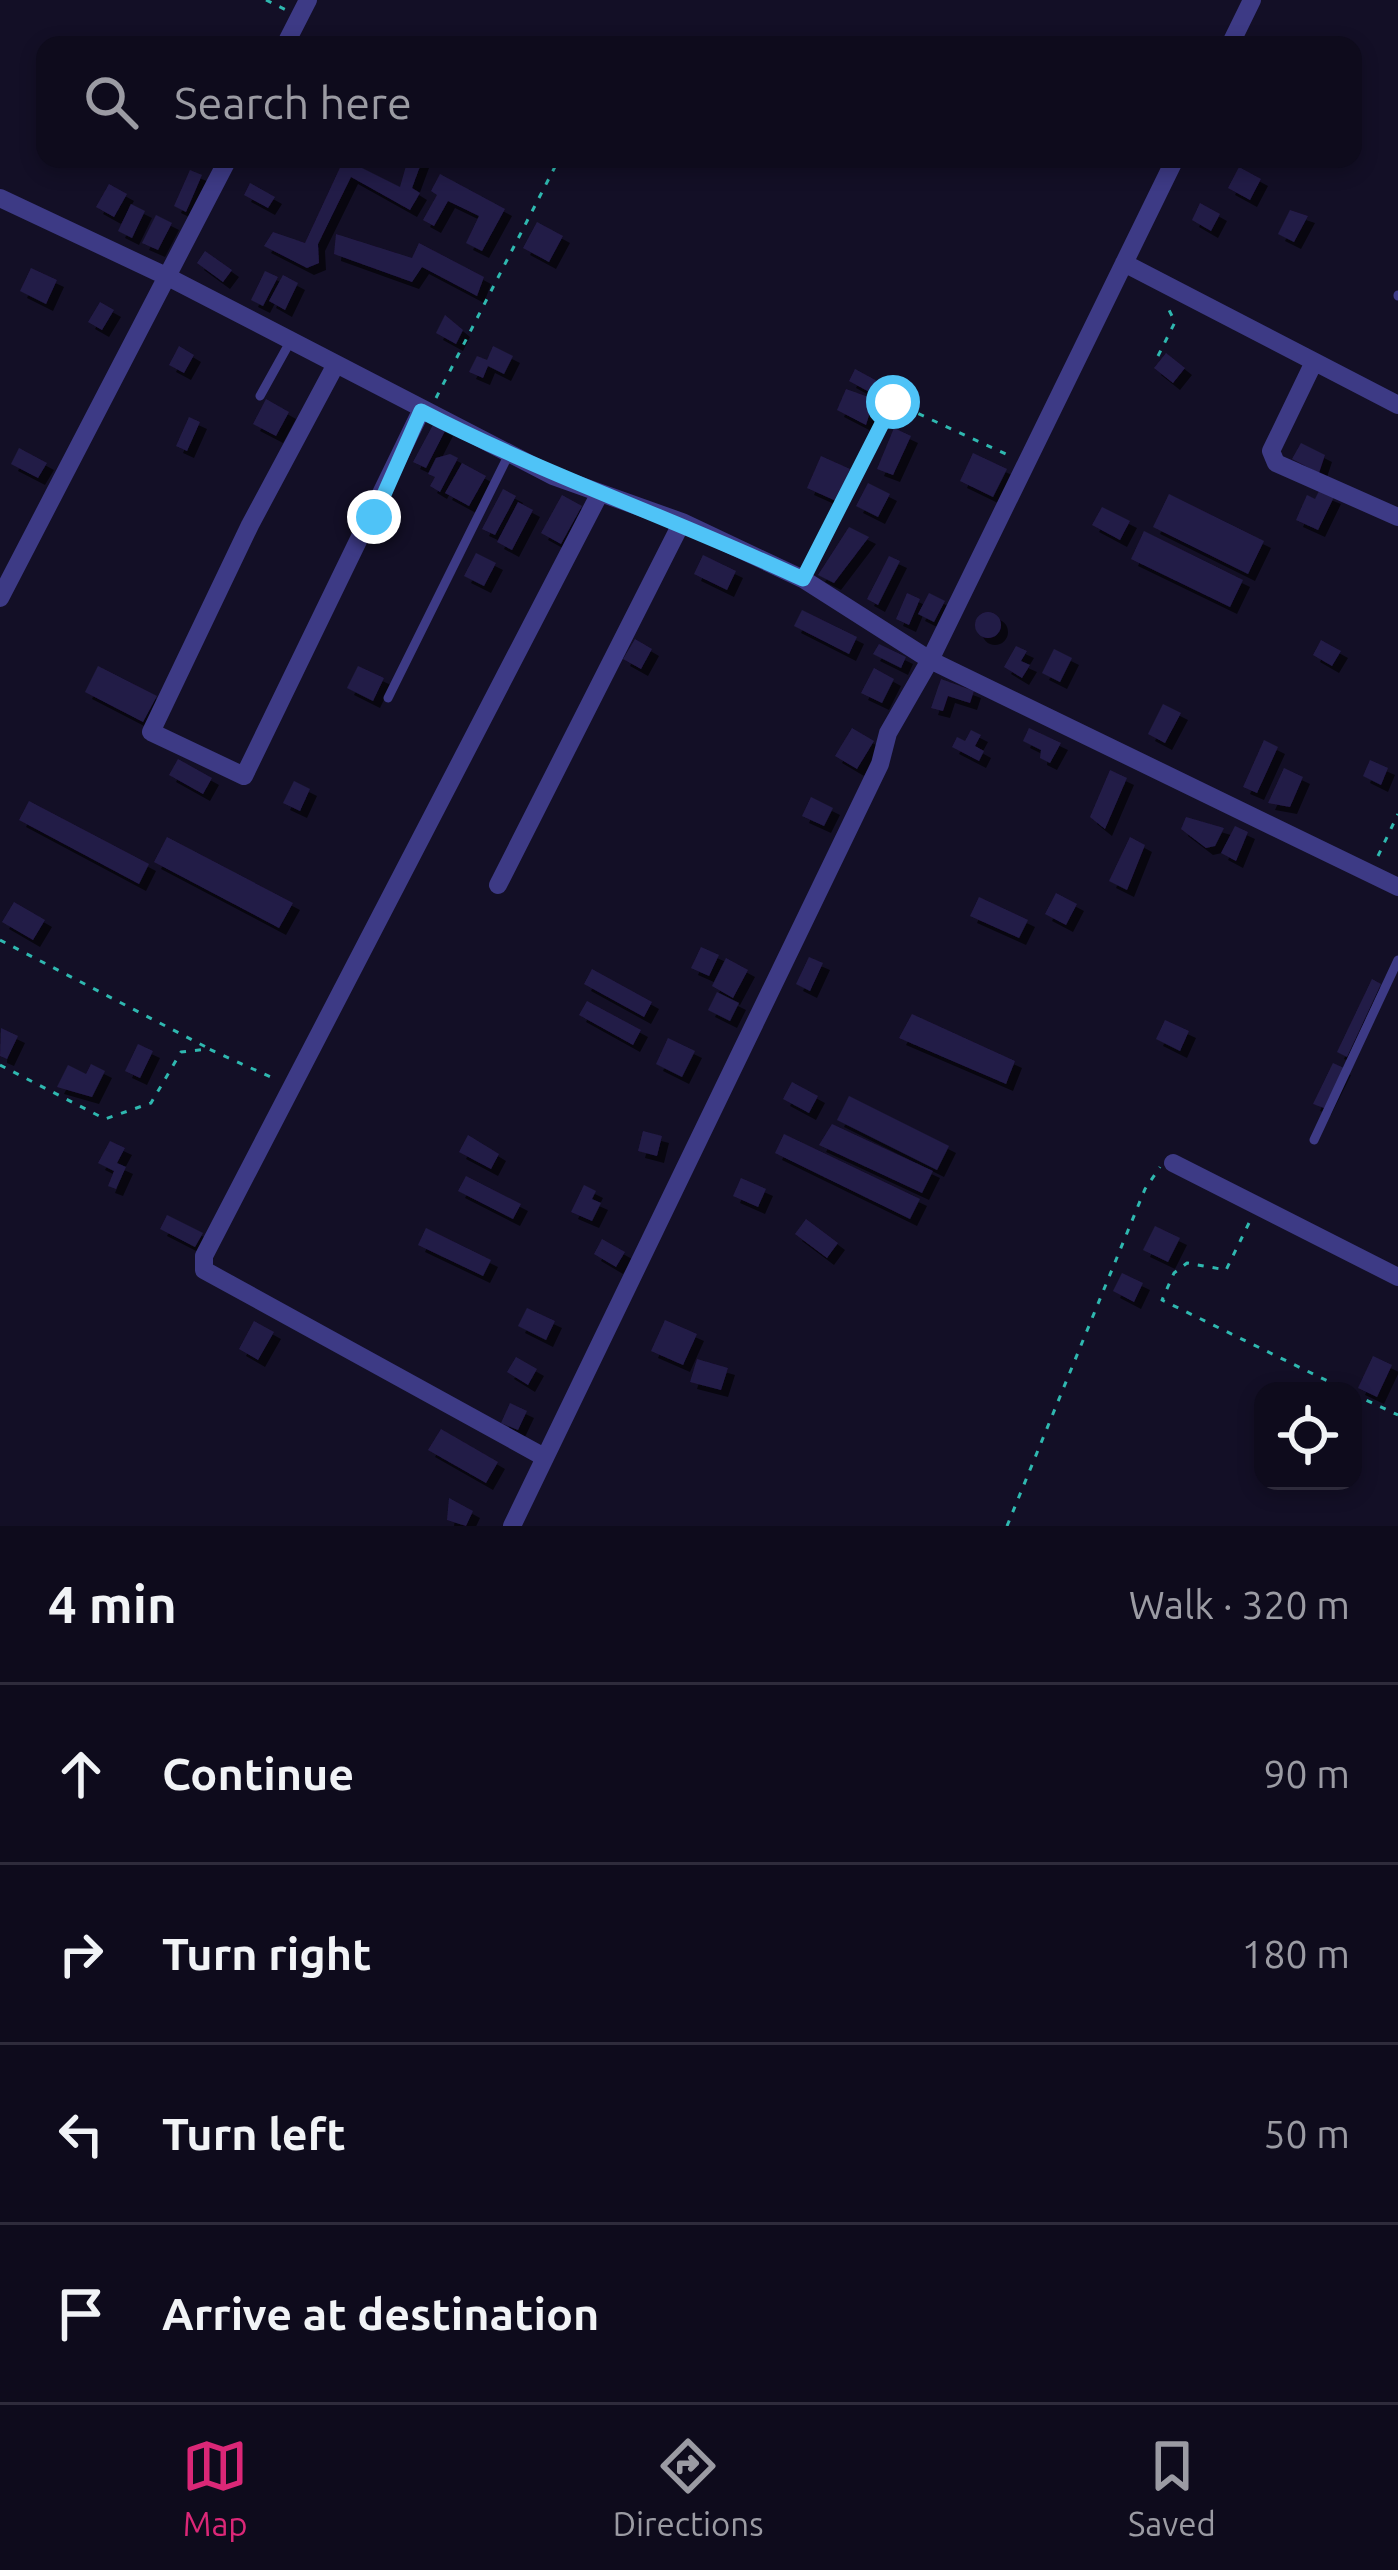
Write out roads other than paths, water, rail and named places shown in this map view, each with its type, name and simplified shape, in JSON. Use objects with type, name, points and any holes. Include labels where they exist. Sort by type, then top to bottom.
[{"type":"street","points":[[1234,36],[1252,0]]},
{"type":"street","points":[[290,36],[304,8]]},
{"type":"street","points":[[0,598],[223,168]]},
{"type":"street","points":[[512,1526],[880,764],[889,733],[931,659],[1170,168]]},
{"type":"street","points":[[0,198],[168,277],[509,454],[682,522],[803,579],[931,659],[1398,887]]},
{"type":"street","points":[[1124,262],[1398,405]]},
{"type":"street","points":[[1313,362],[1271,451],[1276,463],[1398,517]]},
{"type":"street","points":[[335,366],[250,525],[152,732],[244,776],[424,413]]},
{"type":"street","points":[[544,1456],[204,1270],[204,1256],[600,493]]},
{"type":"street","points":[[498,885],[682,522]]},
{"type":"street","points":[[1172,1162],[1398,1277]]},
{"type":"lane","points":[[260,396],[290,342]]},
{"type":"lane","points":[[388,698],[509,454]]},
{"type":"lane","points":[[1315,1139],[1398,960]]}]
